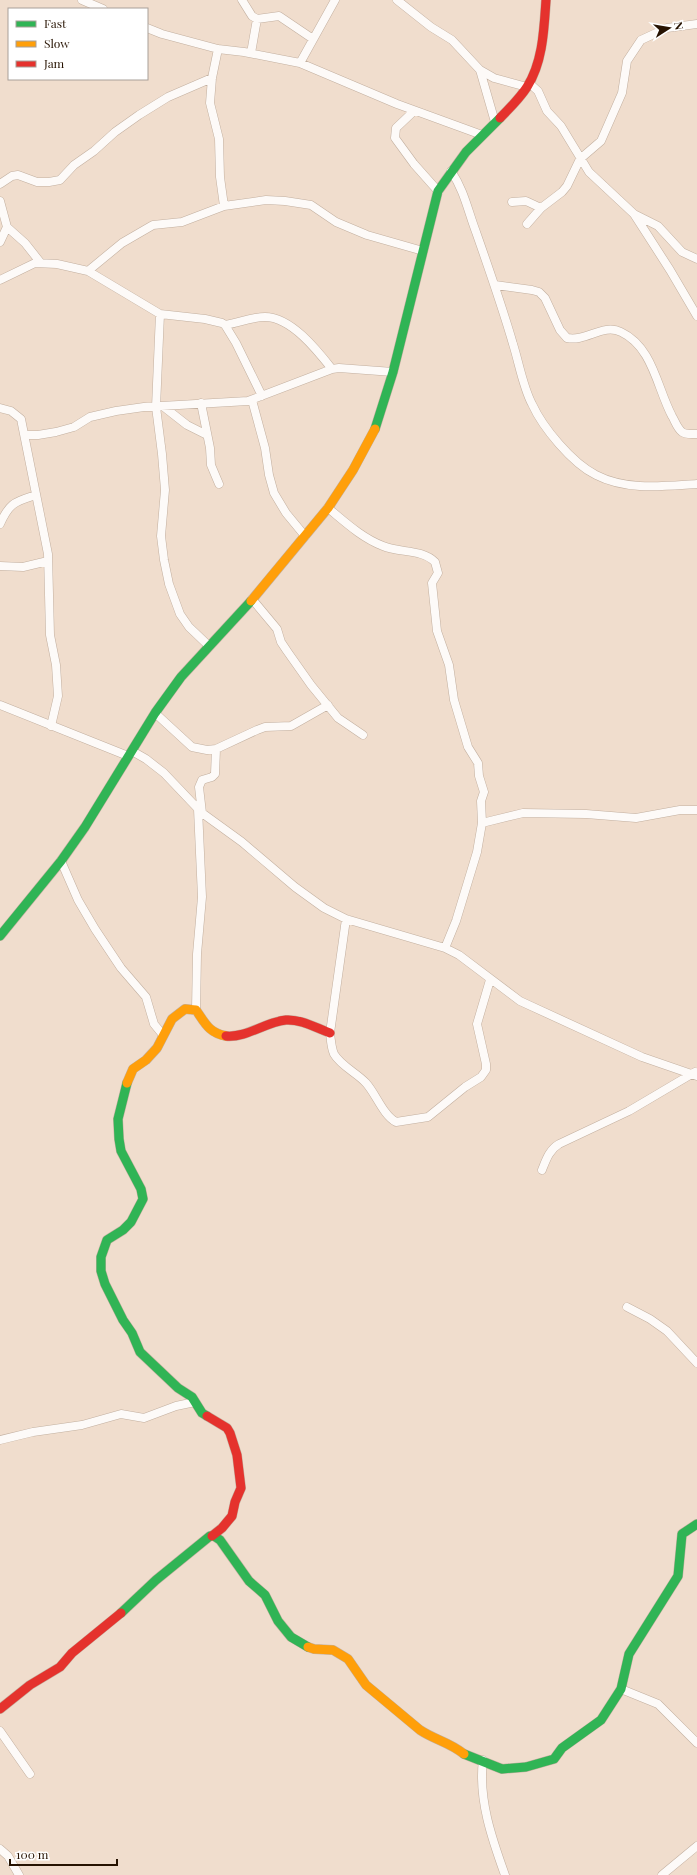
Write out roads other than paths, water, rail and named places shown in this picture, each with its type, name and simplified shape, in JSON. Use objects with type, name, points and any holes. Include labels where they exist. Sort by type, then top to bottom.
[{"type":"street","points":[[82,0],[101,8]]},
{"type":"street","points":[[242,0],[252,16],[257,19],[279,16],[313,39]]},
{"type":"street","points":[[300,63],[335,0]]},
{"type":"street","points":[[397,0],[431,27],[452,40],[480,70],[494,78],[528,85],[538,91],[547,111],[561,126],[580,159],[595,178],[634,214],[670,270],[697,316]]},
{"type":"street","points":[[0,936],[61,861],[85,827],[130,753],[181,677],[252,599],[305,536],[328,508],[353,470],[376,426],[393,372],[438,191],[451,171],[482,135],[509,109],[528,85],[536,65],[543,39],[546,0]]},
{"type":"street","points":[[251,53],[257,19]]},
{"type":"street","points":[[527,224],[541,208],[562,192],[567,186],[580,159],[601,141],[622,93],[625,69],[629,56],[641,40],[667,28],[697,24]]},
{"type":"street","points":[[148,28],[162,34],[218,49],[251,53],[300,63],[414,111],[482,135]]},
{"type":"street","points":[[218,49],[212,78],[210,103],[219,139],[220,177],[224,206]]},
{"type":"street","points":[[480,70],[495,122]]},
{"type":"street","points":[[0,184],[12,176],[18,175],[37,182],[60,180],[74,165],[139,115],[168,97],[212,78]]},
{"type":"street","points":[[414,111],[396,128],[395,138],[414,164],[438,191]]},
{"type":"street","points":[[451,171],[463,190],[472,221],[495,285],[532,404],[548,431],[578,463],[595,475],[613,481],[652,487],[697,484]]},
{"type":"street","points":[[88,271],[122,243],[149,226],[182,222],[224,206],[243,202],[266,200],[311,205],[336,222],[367,235],[422,251]]},
{"type":"street","points":[[0,201],[7,228],[25,243],[40,262]]},
{"type":"street","points":[[512,202],[526,201],[541,208]]},
{"type":"street","points":[[634,214],[658,226],[682,252],[697,259]]},
{"type":"street","points":[[0,242],[7,228]]},
{"type":"street","points":[[0,280],[30,264],[40,262],[57,264],[88,271],[160,314],[206,319],[225,325],[265,317],[282,322],[295,330],[304,337],[332,369]]},
{"type":"street","points":[[495,285],[539,292],[545,298],[560,330],[567,338],[580,338],[611,329],[619,330],[630,337],[646,354],[659,389],[677,425],[682,432],[687,434],[697,434]]},
{"type":"street","points":[[160,314],[160,407],[165,490],[161,536],[169,584],[180,614],[189,627],[209,646]]},
{"type":"street","points":[[225,325],[246,361],[262,396]]},
{"type":"street","points":[[25,435],[38,435],[56,432],[74,427],[90,417],[102,414],[201,403],[252,400],[332,369],[340,368],[393,372]]},
{"type":"street","points":[[252,400],[263,441],[274,493],[286,513],[305,536]]},
{"type":"street","points":[[201,403],[212,465],[219,484]]},
{"type":"street","points":[[160,407],[207,435]]},
{"type":"street","points":[[0,408],[18,415],[21,419],[48,548],[50,634],[56,665],[58,696],[51,726]]},
{"type":"street","points":[[0,524],[3,511],[13,502],[36,495]]},
{"type":"street","points":[[328,508],[359,533],[382,546],[405,552],[424,554],[435,562],[438,573],[432,583],[436,625],[449,665],[454,700],[468,747],[478,763],[479,776],[484,792],[481,805],[482,823],[471,872],[445,948]]},
{"type":"street","points":[[0,566],[23,567],[48,561]]},
{"type":"street","points":[[252,599],[277,629],[281,642],[311,685],[341,721],[363,735]]},
{"type":"street","points":[[0,705],[51,726],[146,759],[164,773],[200,811],[242,842],[324,908],[346,919],[445,948],[459,955],[490,980],[520,1001],[642,1057],[696,1073]]},
{"type":"street","points":[[155,714],[192,747],[206,750],[216,749],[257,730],[291,726],[328,705]]},
{"type":"street","points":[[216,749],[214,775],[204,779],[199,785],[202,897],[197,954],[196,1010],[210,1030],[217,1034],[229,1036],[248,1032],[284,1020],[295,1021],[330,1033]]},
{"type":"street","points":[[482,823],[522,813],[586,814],[636,818],[680,810],[697,810]]},
{"type":"street","points":[[61,861],[78,900],[95,929],[120,968],[146,997],[154,1024],[162,1035]]},
{"type":"street","points":[[346,919],[330,1033],[332,1046],[335,1055],[366,1084],[392,1120],[396,1122],[428,1117],[465,1087],[481,1077],[486,1070],[485,1053],[477,1029],[477,1024],[490,980]]},
{"type":"street","points":[[0,1709],[30,1685],[60,1666],[130,1605],[156,1580],[222,1528],[232,1516],[235,1502],[241,1488],[241,1478],[230,1433],[227,1428],[202,1413],[192,1397],[178,1388],[140,1352],[112,1295],[104,1284],[101,1271],[101,1257],[107,1240],[124,1230],[131,1222],[143,1199],[141,1189],[121,1151],[119,1139],[118,1119],[123,1094],[129,1075],[152,1054],[172,1019],[179,1012],[191,1008],[196,1010]]},
{"type":"street","points":[[542,1170],[547,1157],[559,1144],[630,1111],[696,1073]]},
{"type":"street","points":[[626,1307],[650,1319],[667,1331],[697,1363]]},
{"type":"street","points":[[0,1440],[33,1432],[82,1425],[121,1414],[144,1418],[176,1406],[195,1402]]},
{"type":"street","points":[[212,1536],[220,1540],[249,1581],[266,1595],[278,1621],[291,1637],[314,1649],[335,1651],[348,1659],[366,1685],[429,1736],[453,1745],[465,1755],[483,1760],[505,1769],[526,1767],[554,1759],[562,1748],[601,1720],[621,1689],[629,1654],[678,1576],[682,1534],[697,1524]]},
{"type":"street","points":[[621,1689],[658,1704],[697,1743]]},
{"type":"street","points":[[0,1731],[30,1774]]},
{"type":"street","points":[[483,1760],[482,1786],[484,1800],[492,1837],[505,1875]]},
{"type":"street","points":[[662,1875],[697,1846]]},
{"type":"street","points":[[0,1849],[8,1856],[19,1875]]}]
